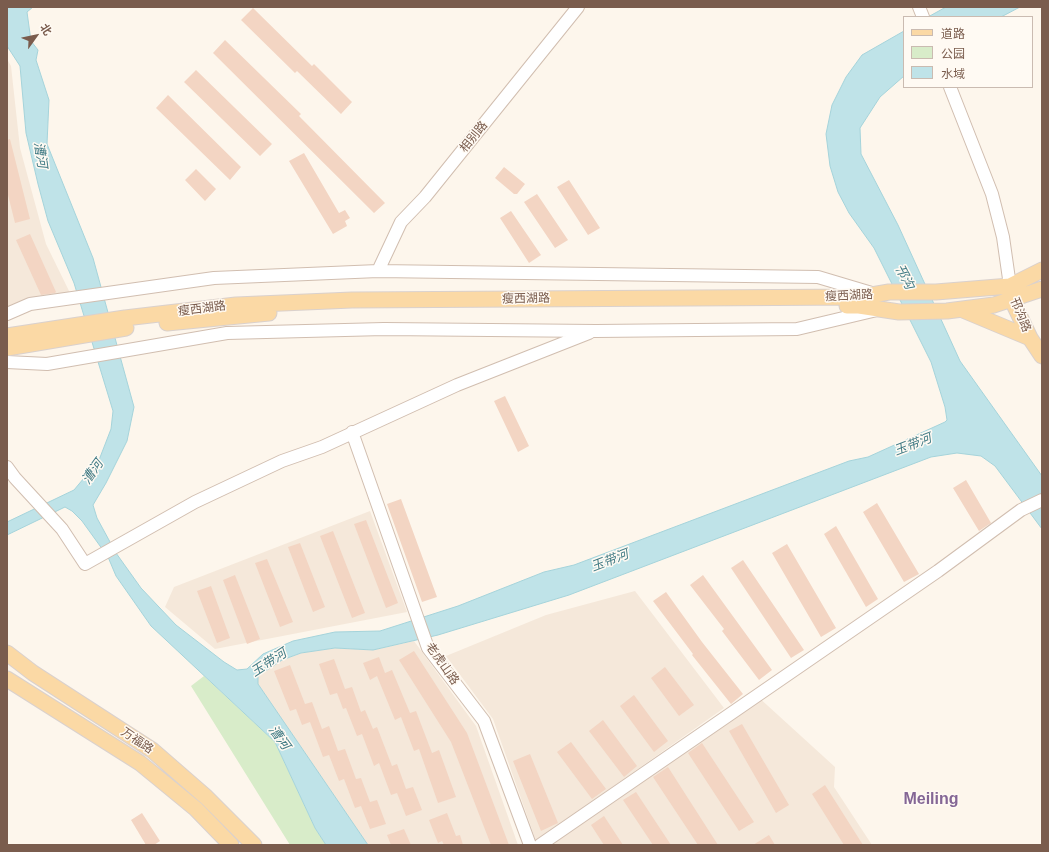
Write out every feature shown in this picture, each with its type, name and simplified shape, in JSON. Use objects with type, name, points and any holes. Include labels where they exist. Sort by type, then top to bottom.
[{"type":"main road","name":"瘦西湖路","points":[[127,323],[260,313],[357,309],[851,306],[899,312],[947,311],[994,306],[1014,295],[1042,270]]},
{"type":"main road","name":"瘦西湖路","points":[[7,336],[77,330],[236,304],[352,300],[860,297],[882,293],[986,289],[1014,295],[1042,289]]},
{"type":"main road","name":"邗沟路","points":[[1014,295],[1039,339],[1042,356]]},
{"type":"main road","points":[[962,309],[1039,339]]},
{"type":"main road","name":"瘦西湖路","points":[[7,348],[77,330]]},
{"type":"main road","name":"万福路","points":[[7,653],[33,673],[152,750],[206,797],[254,845]]},
{"type":"main road","points":[[7,676],[20,686]]},
{"type":"main road","name":"万福路","points":[[7,679],[140,763],[196,809],[231,845]]},
{"type":"street","name":"相别路","points":[[378,271],[401,222],[425,197],[578,7]]},
{"type":"street","points":[[950,88],[992,194],[1004,237],[1014,295]]},
{"type":"street","points":[[7,314],[30,304],[214,278],[378,271],[818,277],[882,293]]},
{"type":"street","points":[[7,362],[47,364],[227,333],[384,328],[596,330],[797,329],[882,309]]},
{"type":"street","points":[[7,467],[15,478],[62,529],[85,564],[195,502],[282,461],[322,447],[457,385],[596,330]]},
{"type":"street","name":"老虎山路","points":[[352,432],[428,648],[484,720],[530,845]]},
{"type":"street","points":[[540,845],[938,571],[1021,510],[1042,500]]},
{"type":"shaded area","points":[[7,59],[11,66],[20,148],[46,244],[71,295],[7,308]]},
{"type":"shaded area","points":[[370,511],[407,612],[215,649],[165,607],[174,587]]},
{"type":"shaded area","points":[[635,591],[724,708],[536,841],[493,719],[446,656],[546,615]]},
{"type":"shaded area","points":[[414,641],[476,726],[518,845],[368,845],[258,684],[258,676],[282,660],[301,653],[335,648],[373,650]]},
{"type":"shaded area","points":[[756,695],[835,767],[834,787],[872,845],[545,845]]},
{"type":"green space","points":[[204,676],[275,742],[315,828],[326,845],[290,845],[191,686]]},
{"type":"water","points":[[7,7],[33,7],[27,12],[31,41],[38,50],[36,60],[49,100],[47,144],[93,258],[134,407],[127,441],[93,505],[97,518],[116,553],[141,588],[176,625],[224,662],[237,670],[247,669],[263,654],[293,641],[335,632],[380,631],[458,606],[544,572],[574,565],[849,461],[868,457],[945,422],[947,420],[945,407],[931,362],[874,248],[849,213],[838,192],[830,166],[826,134],[832,105],[846,77],[862,55],[903,32],[903,77],[880,97],[860,128],[861,154],[898,225],[960,361],[1042,476],[1042,529],[995,466],[981,456],[957,453],[931,457],[569,595],[438,635],[373,650],[335,648],[301,653],[282,660],[258,676],[258,684],[368,845],[326,845],[315,828],[275,742],[151,626],[116,576],[108,557],[82,521],[72,511],[65,507],[7,535],[7,522],[74,490],[99,460],[111,429],[113,411],[74,283],[48,221],[26,133],[20,66],[7,46]]},
{"type":"water","points":[[946,7],[1020,7],[1003,16],[930,16]]},
{"type":"building","points":[[253,8],[312,66],[314,64],[352,102],[341,114],[297,71],[295,73],[241,20]]},
{"type":"building","points":[[225,40],[301,114],[299,116],[385,203],[374,213],[213,53]]},
{"type":"building","points":[[196,70],[272,144],[260,156],[184,82]]},
{"type":"building","points":[[168,95],[241,167],[230,180],[156,108]]},
{"type":"building","points":[[10,139],[30,219],[15,223],[7,191],[7,140]]},
{"type":"building","points":[[304,153],[339,213],[345,210],[350,218],[345,221],[347,226],[333,234],[289,161]]},
{"type":"building","points":[[504,167],[525,184],[517,194],[514,194],[495,178]]},
{"type":"building","points":[[196,169],[216,189],[205,201],[185,180]]},
{"type":"building","points":[[569,180],[600,228],[588,235],[557,187]]},
{"type":"building","points":[[537,194],[568,240],[555,248],[524,202]]},
{"type":"building","points":[[511,211],[541,255],[529,263],[500,218]]},
{"type":"building","points":[[30,234],[56,292],[55,293],[41,295],[16,240]]},
{"type":"building","points":[[505,396],[529,446],[518,452],[494,401]]},
{"type":"building","points":[[966,480],[991,523],[979,531],[953,488]]},
{"type":"building","points":[[401,499],[437,597],[422,602],[387,504]]},
{"type":"building","points":[[877,503],[919,574],[904,582],[863,512]]},
{"type":"building","points":[[366,520],[398,603],[386,608],[354,524]]},
{"type":"building","points":[[836,526],[878,599],[866,607],[824,534]]},
{"type":"building","points":[[333,531],[365,613],[352,618],[320,536]]},
{"type":"building","points":[[300,543],[325,607],[313,612],[288,547]]},
{"type":"building","points":[[787,544],[836,628],[821,637],[772,553]]},
{"type":"building","points":[[267,559],[293,622],[280,627],[255,563]]},
{"type":"building","points":[[743,560],[804,650],[791,658],[731,568]]},
{"type":"building","points":[[235,575],[260,639],[247,644],[223,580]]},
{"type":"building","points":[[703,575],[772,670],[759,680],[722,631],[724,629],[690,585]]},
{"type":"building","points":[[211,586],[230,638],[217,643],[197,591]]},
{"type":"building","points":[[666,592],[702,642],[743,694],[731,704],[692,655],[693,654],[653,601]]},
{"type":"building","points":[[414,651],[467,733],[509,845],[491,845],[451,742],[399,660]]},
{"type":"building","points":[[379,657],[385,673],[392,670],[410,713],[416,711],[432,753],[439,750],[456,797],[438,803],[419,749],[414,751],[401,717],[395,720],[377,676],[370,680],[363,663]]},
{"type":"building","points":[[334,659],[345,689],[352,687],[361,712],[365,710],[373,729],[377,727],[392,766],[397,764],[406,789],[413,787],[422,810],[406,816],[397,793],[391,795],[379,763],[374,766],[362,734],[357,736],[346,708],[343,709],[337,693],[330,695],[319,664]]},
{"type":"building","points":[[290,665],[305,704],[312,702],[322,729],[329,726],[338,751],[345,749],[356,779],[361,778],[370,802],[377,800],[386,824],[370,829],[361,806],[355,808],[344,779],[339,781],[329,755],[323,757],[310,722],[302,725],[296,709],[290,711],[274,671]]},
{"type":"building","points":[[665,667],[694,705],[679,716],[651,678]]},
{"type":"building","points":[[634,695],[668,741],[654,752],[620,706]]},
{"type":"building","points":[[603,720],[637,766],[624,777],[589,731]]},
{"type":"building","points":[[742,724],[789,805],[776,813],[729,731]]},
{"type":"building","points":[[571,742],[606,789],[592,799],[557,752]]},
{"type":"building","points":[[702,743],[754,822],[739,831],[688,753]]},
{"type":"building","points":[[530,754],[558,823],[541,831],[513,761]]},
{"type":"building","points":[[668,767],[718,845],[698,845],[653,777]]},
{"type":"building","points":[[825,785],[863,845],[844,845],[812,794]]},
{"type":"building","points":[[636,792],[671,845],[653,845],[623,800]]},
{"type":"building","points":[[142,813],[160,841],[154,845],[146,845],[131,820]]},
{"type":"building","points":[[447,813],[456,836],[460,835],[463,845],[444,845],[442,841],[438,843],[429,820]]},
{"type":"building","points":[[604,816],[623,845],[604,845],[591,825]]},
{"type":"building","points":[[404,829],[411,845],[391,845],[387,835]]},
{"type":"building","points":[[769,835],[775,845],[753,845]]},
{"type":"district","name":"Meiling","points":[[931,800]]},
{"type":"water label","name":"漕河","points":[[40,155]]},
{"type":"water label","name":"邗沟","points":[[904,277]]},
{"type":"water label","name":"玉带河","points":[[913,445]]},
{"type":"water label","name":"漕河","points":[[93,472]]},
{"type":"water label","name":"玉带河","points":[[610,561]]},
{"type":"water label","name":"玉带河","points":[[269,663]]},
{"type":"water label","name":"漕河","points":[[279,738]]}]
